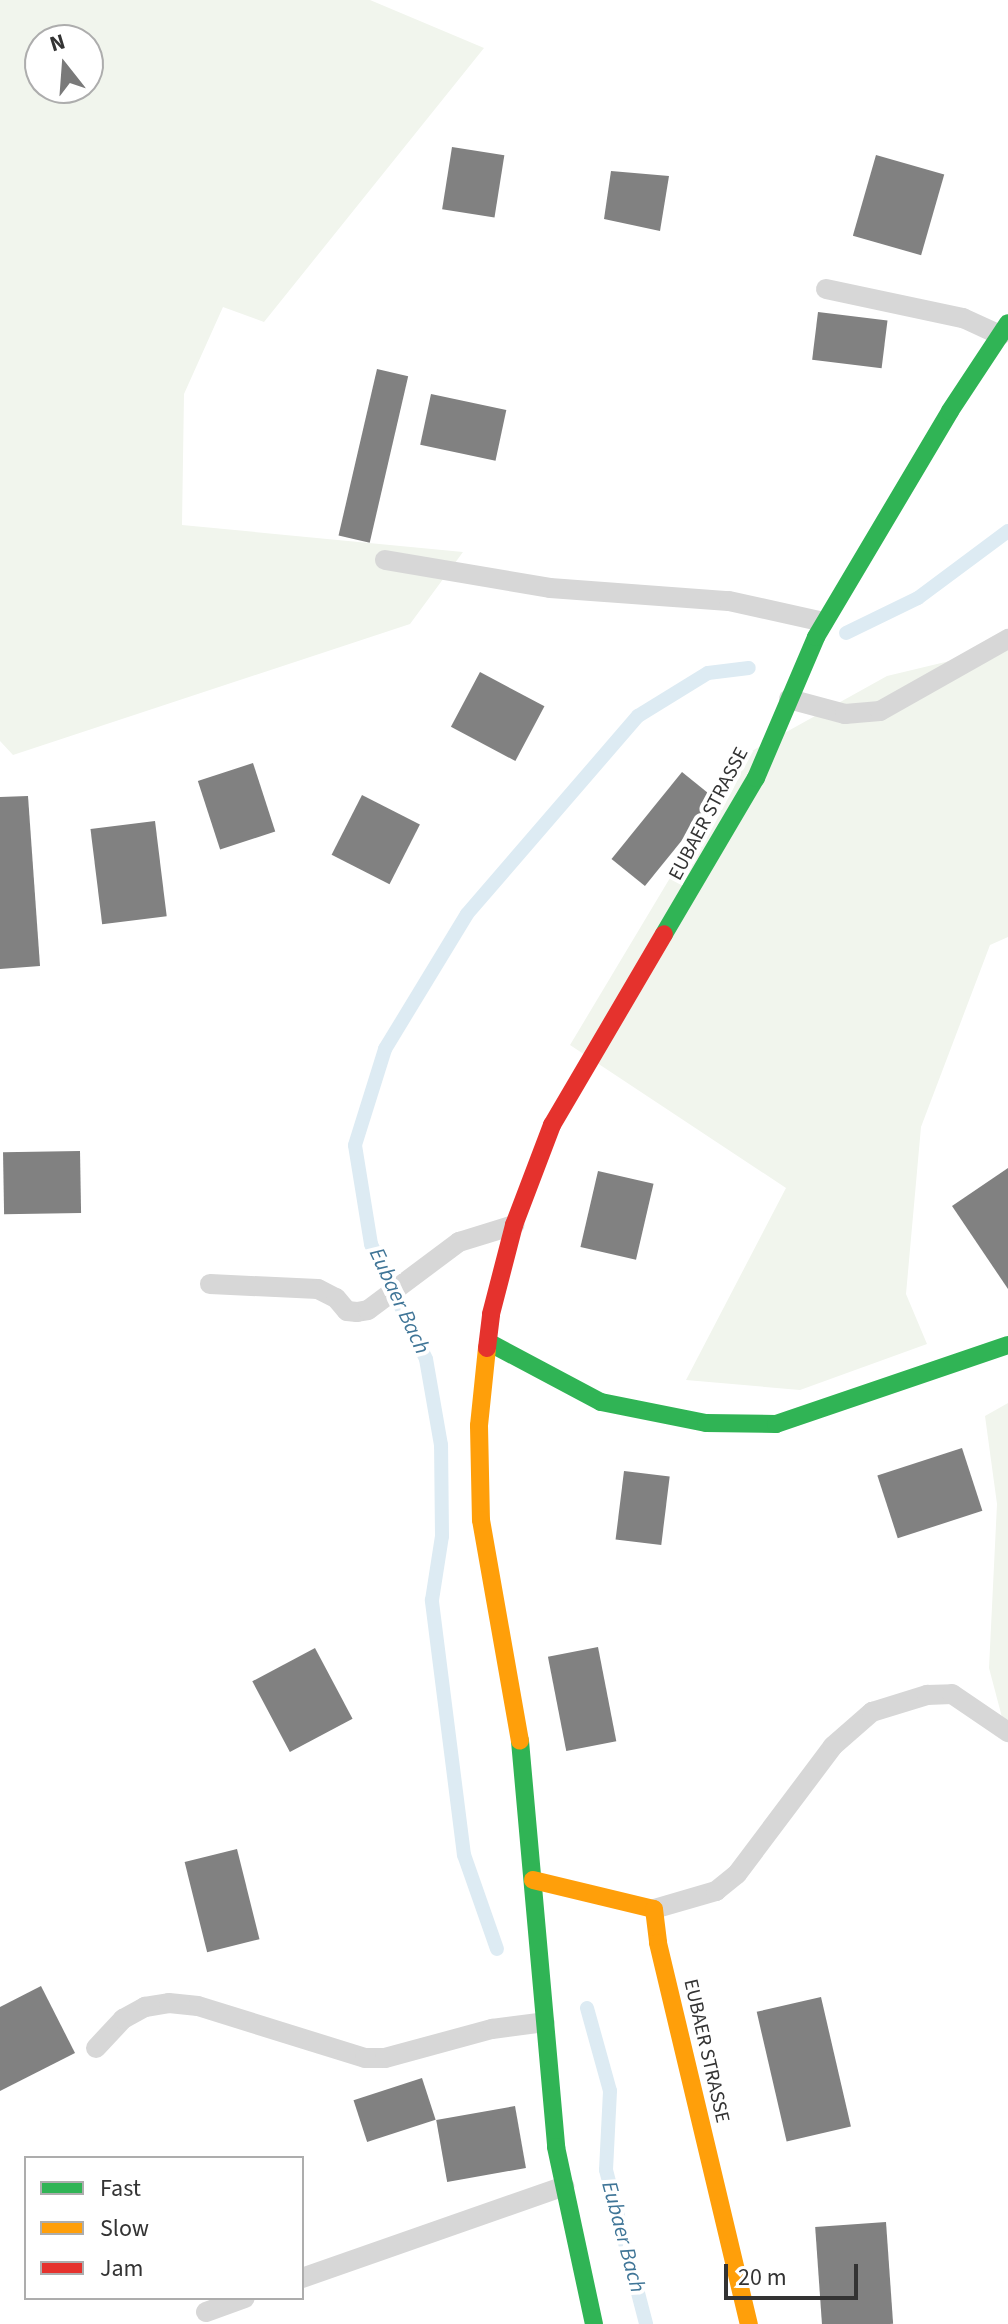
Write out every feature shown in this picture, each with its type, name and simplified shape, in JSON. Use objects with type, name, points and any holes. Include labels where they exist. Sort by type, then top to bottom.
[{"type":"street","name":"EUBAER STRASSE","points":[[594,2324],[556,2147],[518,1718],[481,1520],[479,1426],[491,1314],[514,1225],[552,1125],[749,791],[824,622],[950,411],[1004,329]]},
{"type":"street","points":[[488,1342],[601,1402],[706,1423],[776,1424],[1008,1345]]},
{"type":"street","points":[[533,1880],[654,1909]]},
{"type":"street","name":"EUBAER STRASSE","points":[[654,1909],[658,1943],[749,2324]]},
{"type":"lane","points":[[826,289],[1004,329]]},
{"type":"lane","points":[[385,560],[550,588],[729,601],[824,622]]},
{"type":"lane","points":[[789,699],[845,714],[880,711],[1008,639]]},
{"type":"lane","points":[[210,1284],[318,1289],[336,1298],[347,1311],[357,1312],[376,1303],[459,1242],[514,1225]]},
{"type":"lane","points":[[654,1909],[716,1891],[737,1874],[833,1746],[872,1712],[927,1695],[952,1694],[1008,1732]]},
{"type":"lane","points":[[96,2048],[123,2019],[145,2007],[169,2003],[198,2006],[365,2058],[385,2058],[492,2029],[545,2022]]},
{"type":"lane","points":[[304,2277],[564,2186]]},
{"type":"lane","points":[[206,2312],[239,2300]]},
{"type":"shaded area","points":[[0,0],[370,0],[484,48],[264,322],[223,307],[184,394],[182,525],[463,552],[410,624],[13,755],[0,741]]},
{"type":"shaded area","points":[[1008,647],[1008,937],[990,945],[921,1127],[906,1294],[927,1344],[800,1390],[686,1380],[786,1188],[570,1045],[743,756],[887,676]]},
{"type":"shaded area","points":[[1008,1403],[1008,1740],[989,1668],[997,1504],[985,1416]]},
{"type":"building","points":[[452,147],[504,155],[494,218],[442,209]]},
{"type":"building","points":[[876,155],[944,175],[921,255],[853,236]]},
{"type":"building","points":[[611,171],[669,176],[660,231],[604,219]]},
{"type":"building","points":[[818,312],[887,321],[882,368],[812,360]]},
{"type":"building","points":[[377,369],[408,376],[370,543],[339,536]]},
{"type":"building","points":[[431,394],[506,410],[496,461],[420,445]]},
{"type":"building","points":[[480,672],[544,706],[515,761],[451,727]]},
{"type":"building","points":[[253,763],[275,831],[220,849],[198,781]]},
{"type":"building","points":[[682,772],[715,799],[645,886],[612,859]]},
{"type":"building","points":[[362,795],[420,825],[389,884],[332,855]]},
{"type":"building","points":[[28,796],[40,966],[0,969],[0,797]]},
{"type":"building","points":[[155,821],[167,916],[102,924],[90,829]]},
{"type":"building","points":[[80,1151],[81,1213],[4,1214],[3,1152]]},
{"type":"building","points":[[1008,1168],[1008,1289],[952,1206]]},
{"type":"building","points":[[598,1171],[654,1184],[636,1260],[580,1247]]},
{"type":"building","points":[[962,1448],[982,1511],[898,1538],[877,1476]]},
{"type":"building","points":[[624,1471],[670,1477],[661,1545],[616,1539]]},
{"type":"building","points":[[598,1647],[616,1741],[566,1751],[548,1657]]},
{"type":"building","points":[[315,1648],[353,1719],[290,1752],[252,1681]]},
{"type":"building","points":[[237,1849],[259,1939],[207,1952],[185,1862]]},
{"type":"building","points":[[41,1986],[75,2053],[0,2091],[0,2007]]},
{"type":"building","points":[[821,1997],[851,2127],[787,2141],[757,2012]]},
{"type":"building","points":[[422,2078],[436,2120],[367,2142],[354,2100]]},
{"type":"building","points":[[515,2106],[526,2168],[447,2182],[436,2120]]},
{"type":"building","points":[[886,2222],[893,2324],[822,2324],[815,2227]]},
{"type":"waterway","name":"Eubaer Bach","points":[[846,633],[918,598],[1008,531]]},
{"type":"waterway","name":"Eubaer Bach","points":[[497,1949],[464,1855],[432,1600],[442,1536],[441,1445],[426,1359],[371,1244],[355,1145],[385,1049],[467,914],[638,716],[708,673],[749,668]]},
{"type":"waterway","name":"Eubaer Bach","points":[[587,2008],[610,2091],[606,2170],[646,2324]]},
{"type":"traffic: fast","points":[[664,934],[756,778],[816,637],[950,411],[1008,323]]},
{"type":"traffic: fast","points":[[488,1342],[601,1402],[706,1423],[776,1424],[1008,1345]]},
{"type":"traffic: fast","points":[[520,1741],[556,2147],[594,2324]]},
{"type":"traffic: slow","points":[[487,1348],[479,1426],[481,1520],[520,1741]]},
{"type":"traffic: slow","points":[[533,1880],[654,1909],[658,1943],[749,2324]]},
{"type":"traffic: jam","points":[[487,1348],[491,1314],[514,1225],[552,1125],[664,934]]}]
